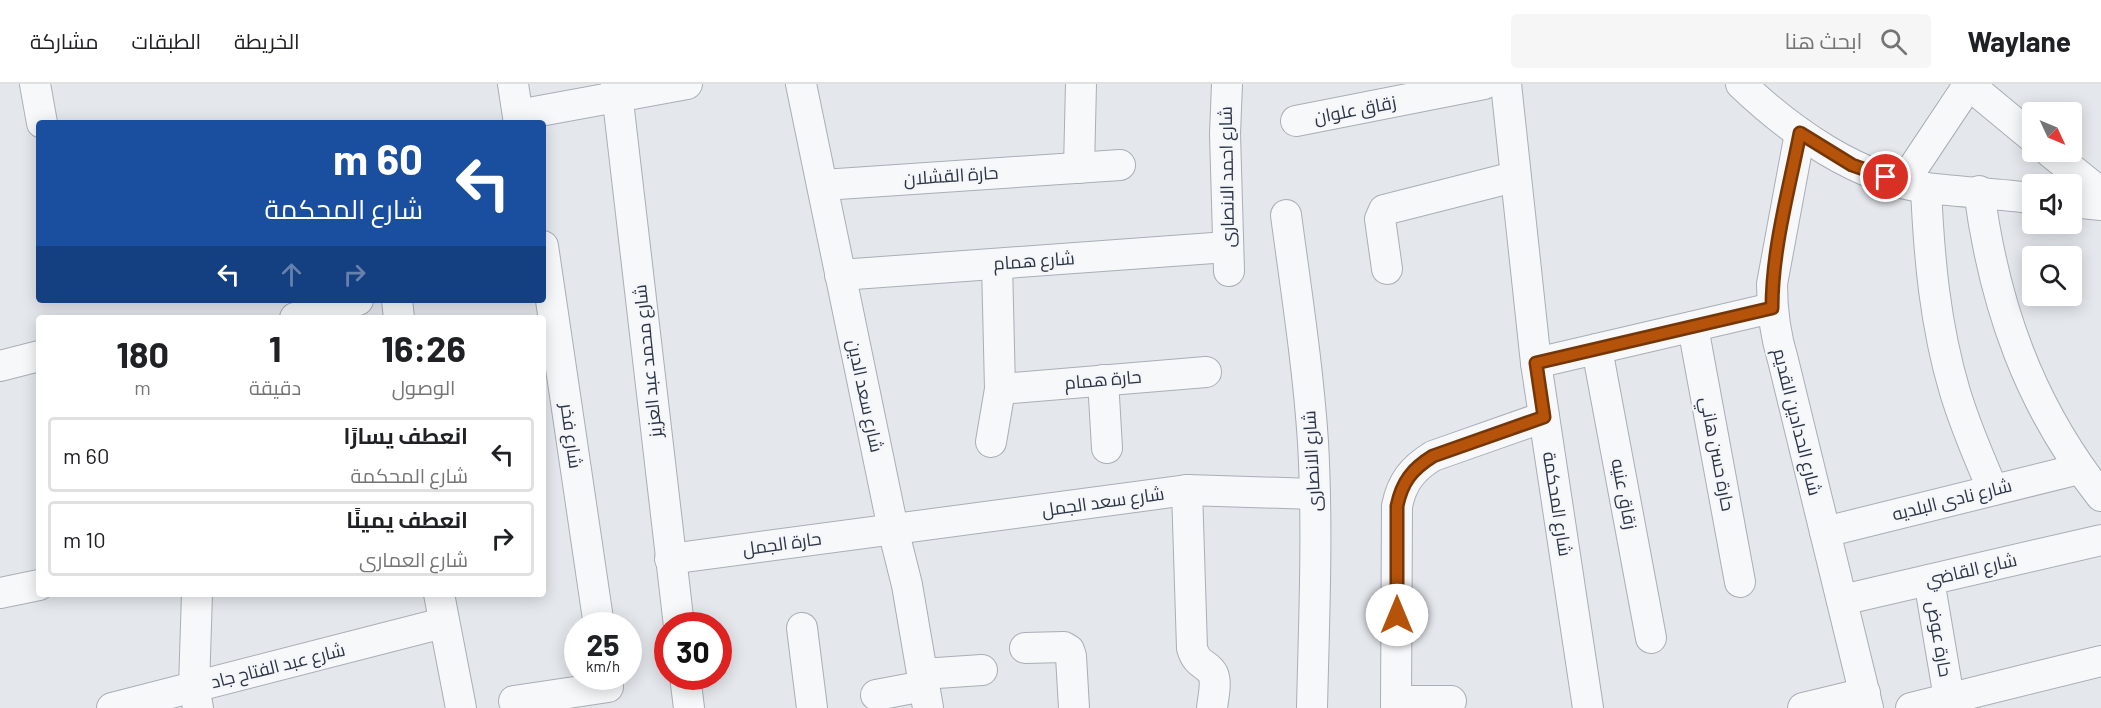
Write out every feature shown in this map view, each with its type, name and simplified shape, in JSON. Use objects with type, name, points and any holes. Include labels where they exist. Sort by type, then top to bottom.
[{"type":"street","points":[[35,84],[41,120]]},
{"type":"street","points":[[513,84],[519,119],[617,90],[687,84]]},
{"type":"street","name":"شارع سعد الدين","points":[[801,84],[893,529],[907,585],[925,689]]},
{"type":"street","points":[[1079,168],[1081,84]]},
{"type":"street","name":"شارع احمد الانصارى","points":[[1227,84],[1225,134],[1228,259]]},
{"type":"street","name":"زقاق علوان","points":[[1296,122],[1485,84]]},
{"type":"street","name":"شارع المحكمة","points":[[1506,84],[1514,177],[1536,363],[1588,708]]},
{"type":"street","points":[[1741,84],[1800,133],[1852,165],[1915,186],[2022,197]]},
{"type":"street","points":[[1993,490],[1972,441],[1955,392],[1942,342],[1933,291],[1928,240],[1915,186],[1969,84],[2022,129]]},
{"type":"street","name":"شارع محمد عبد العزيز","points":[[617,90],[676,612]]},
{"type":"street","name":"شارع الحدادين القديم","points":[[1800,133],[1772,284],[1775,335],[1866,701]]},
{"type":"street","points":[[2062,162],[2101,193]]},
{"type":"street","name":"حارة القشلان","points":[[823,185],[1120,165]]},
{"type":"street","points":[[1387,269],[1380,219],[1384,210],[1514,177]]},
{"type":"street","points":[[1979,191],[1985,241],[1996,289],[2011,336],[2044,409],[2079,469],[2101,496]]},
{"type":"street","points":[[2082,203],[2101,206]]},
{"type":"street","name":"شارع الانصارى","points":[[1286,215],[1313,444],[1315,550],[1312,708]]},
{"type":"street","name":"شارع همام","points":[[840,276],[997,264],[1228,259]]},
{"type":"street","points":[[991,442],[1000,389],[997,264]]},
{"type":"street","name":"شارع فخر","points":[[546,266],[597,612]]},
{"type":"street","points":[[306,315],[348,303]]},
{"type":"street","points":[[1536,363],[1772,308]]},
{"type":"street","name":"حارة حسن هاني","points":[[1693,327],[1740,582]]},
{"type":"street","name":"زقاق عنيه","points":[[1597,349],[1651,638]]},
{"type":"street","points":[[0,366],[36,357]]},
{"type":"street","name":"حارة همام","points":[[1000,389],[1206,372]]},
{"type":"street","points":[[1103,380],[1107,448]]},
{"type":"street","points":[[1451,701],[1396,705],[1397,506],[1400,491],[1408,476],[1433,456],[1544,417]]},
{"type":"street","name":"شارع نادى البلديه","points":[[1825,532],[2079,469]]},
{"type":"street","points":[[1187,490],[1192,648],[1197,660],[1213,674],[1212,708]]},
{"type":"street","name":"شارع سعد الجمل","points":[[893,529],[1187,490],[1314,494]]},
{"type":"street","name":"حارة الجمل","points":[[670,559],[893,529]]},
{"type":"street","name":"شارع القاضي","points":[[1842,600],[2101,540]]},
{"type":"street","name":"حارة عوض","points":[[1929,580],[1949,699]]},
{"type":"street","points":[[0,593],[36,586]]},
{"type":"street","points":[[196,698],[197,597]]},
{"type":"street","points":[[439,597],[461,708]]},
{"type":"street","name":"شارع عبد الفتاح جاد","points":[[112,708],[196,698],[443,623]]},
{"type":"street","points":[[802,628],[812,708]]},
{"type":"street","points":[[1024,648],[1064,646],[1069,650],[1074,708]]},
{"type":"street","points":[[1911,708],[2101,661]]},
{"type":"street","points":[[876,695],[925,689],[982,670]]},
{"type":"street","points":[[687,690],[689,708]]},
{"type":"street","points":[[514,700],[608,691]]},
{"type":"street","points":[[1803,708],[1866,701]]},
{"type":"route","points":[[1397,615],[1397,506],[1400,491],[1408,476],[1419,465],[1433,456],[1544,417],[1536,363],[1772,308],[1775,261],[1800,133],[1852,165],[1886,177]]}]
